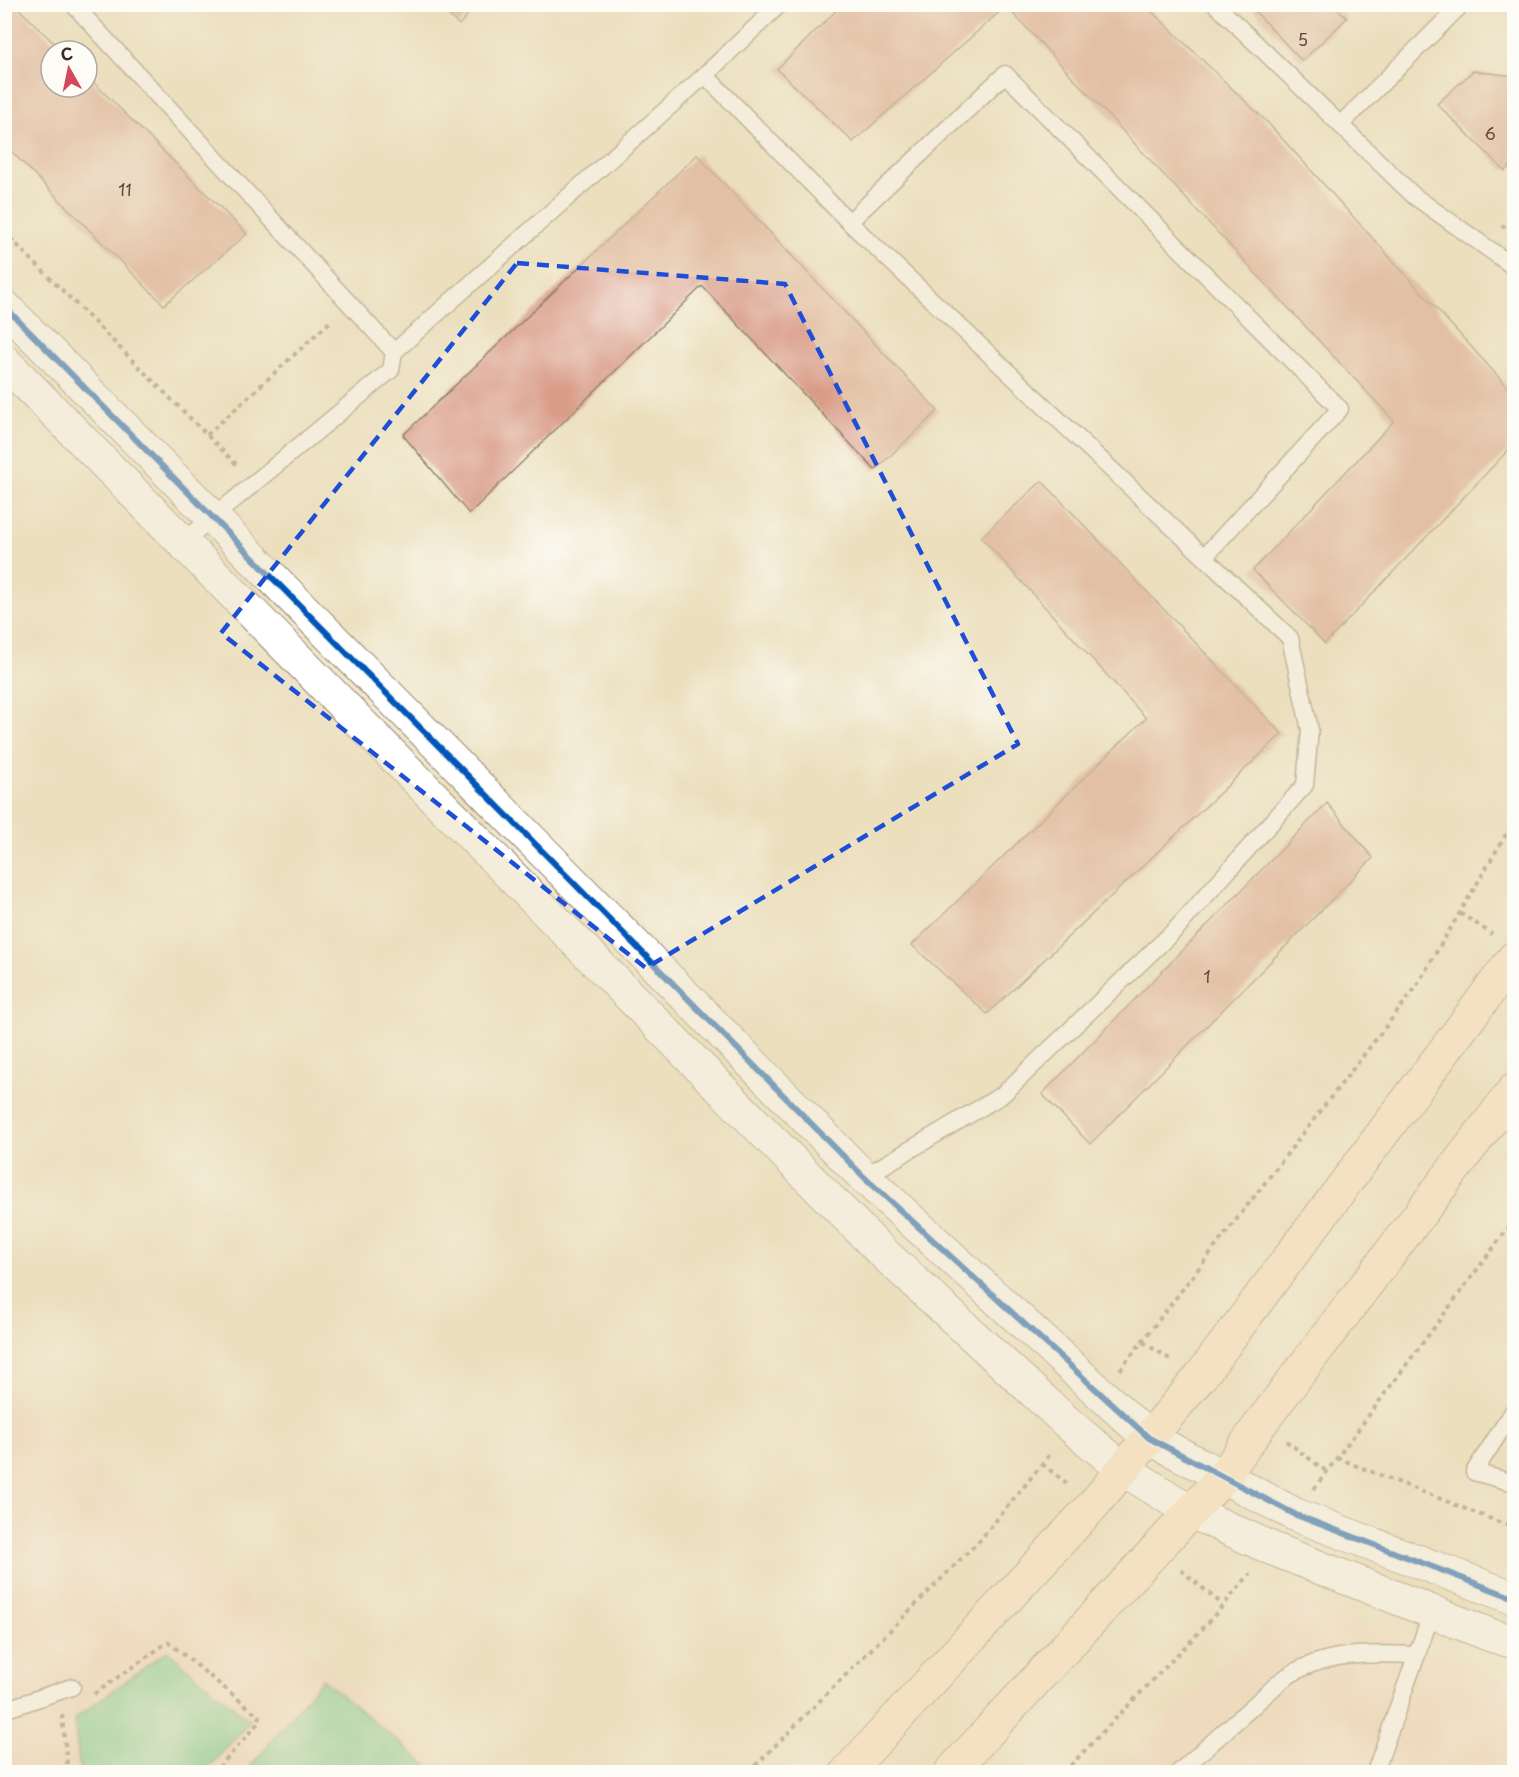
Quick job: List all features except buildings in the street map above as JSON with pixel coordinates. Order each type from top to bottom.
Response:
[{"type":"main road","points":[[847,1773],[1094,1504],[1200,1377],[1505,948]]},
{"type":"main road","points":[[951,1773],[1223,1477],[1515,1090]]},
{"type":"street","points":[[4,306],[864,1177],[1149,1438],[1296,1515],[1515,1598]]},
{"type":"street","points":[[4,361],[879,1249],[1071,1425],[1123,1469],[1191,1511],[1273,1549],[1515,1642]]},
{"type":"lane","points":[[73,4],[394,352]]},
{"type":"lane","points":[[183,542],[391,370],[394,352],[705,75],[780,4]]},
{"type":"lane","points":[[1215,4],[1414,196],[1515,267]]},
{"type":"lane","points":[[1341,124],[1462,4]]},
{"type":"lane","points":[[849,222],[1005,74],[1340,409],[1205,556]]},
{"type":"lane","points":[[705,75],[849,222],[1290,638],[1310,730],[1305,785],[1176,929],[1002,1095],[864,1177]]},
{"type":"lane","points":[[1515,1410],[1474,1472],[1515,1483]]},
{"type":"lane","points":[[1375,1773],[1432,1612]]},
{"type":"lane","points":[[1179,1773],[1297,1669],[1344,1656],[1377,1653],[1417,1655]]},
{"type":"lane","points":[[4,1710],[72,1687]]},
{"type":"path","points":[[4,232],[254,482]]},
{"type":"path","points":[[207,435],[350,304]]},
{"type":"path","points":[[1100,1393],[1143,1342],[1414,990],[1515,821]]},
{"type":"path","points":[[1460,913],[1505,948]]},
{"type":"path","points":[[748,1773],[981,1539],[1071,1425]]},
{"type":"path","points":[[1337,1458],[1515,1528]]},
{"type":"path","points":[[87,1700],[168,1642],[260,1717],[257,1724],[215,1773]]},
{"type":"path","points":[[68,1713],[62,1717],[68,1773]]},
{"type":"highlighted area","points":[[517,263],[785,284],[1018,744],[646,968],[221,633]]},
{"type":"shaded area","points":[[5,1390],[452,1772],[5,1772]]},
{"type":"shaded area","points":[[1291,1596],[1514,1685],[1514,1772],[1112,1772]]},
{"type":"green space","points":[[167,1651],[250,1721],[205,1772],[80,1772],[74,1719]]},
{"type":"green space","points":[[322,1679],[435,1772],[246,1772]]},
{"type":"cycle path","points":[[4,306],[864,1177],[1149,1438],[1296,1515],[1514,1598]]}]
